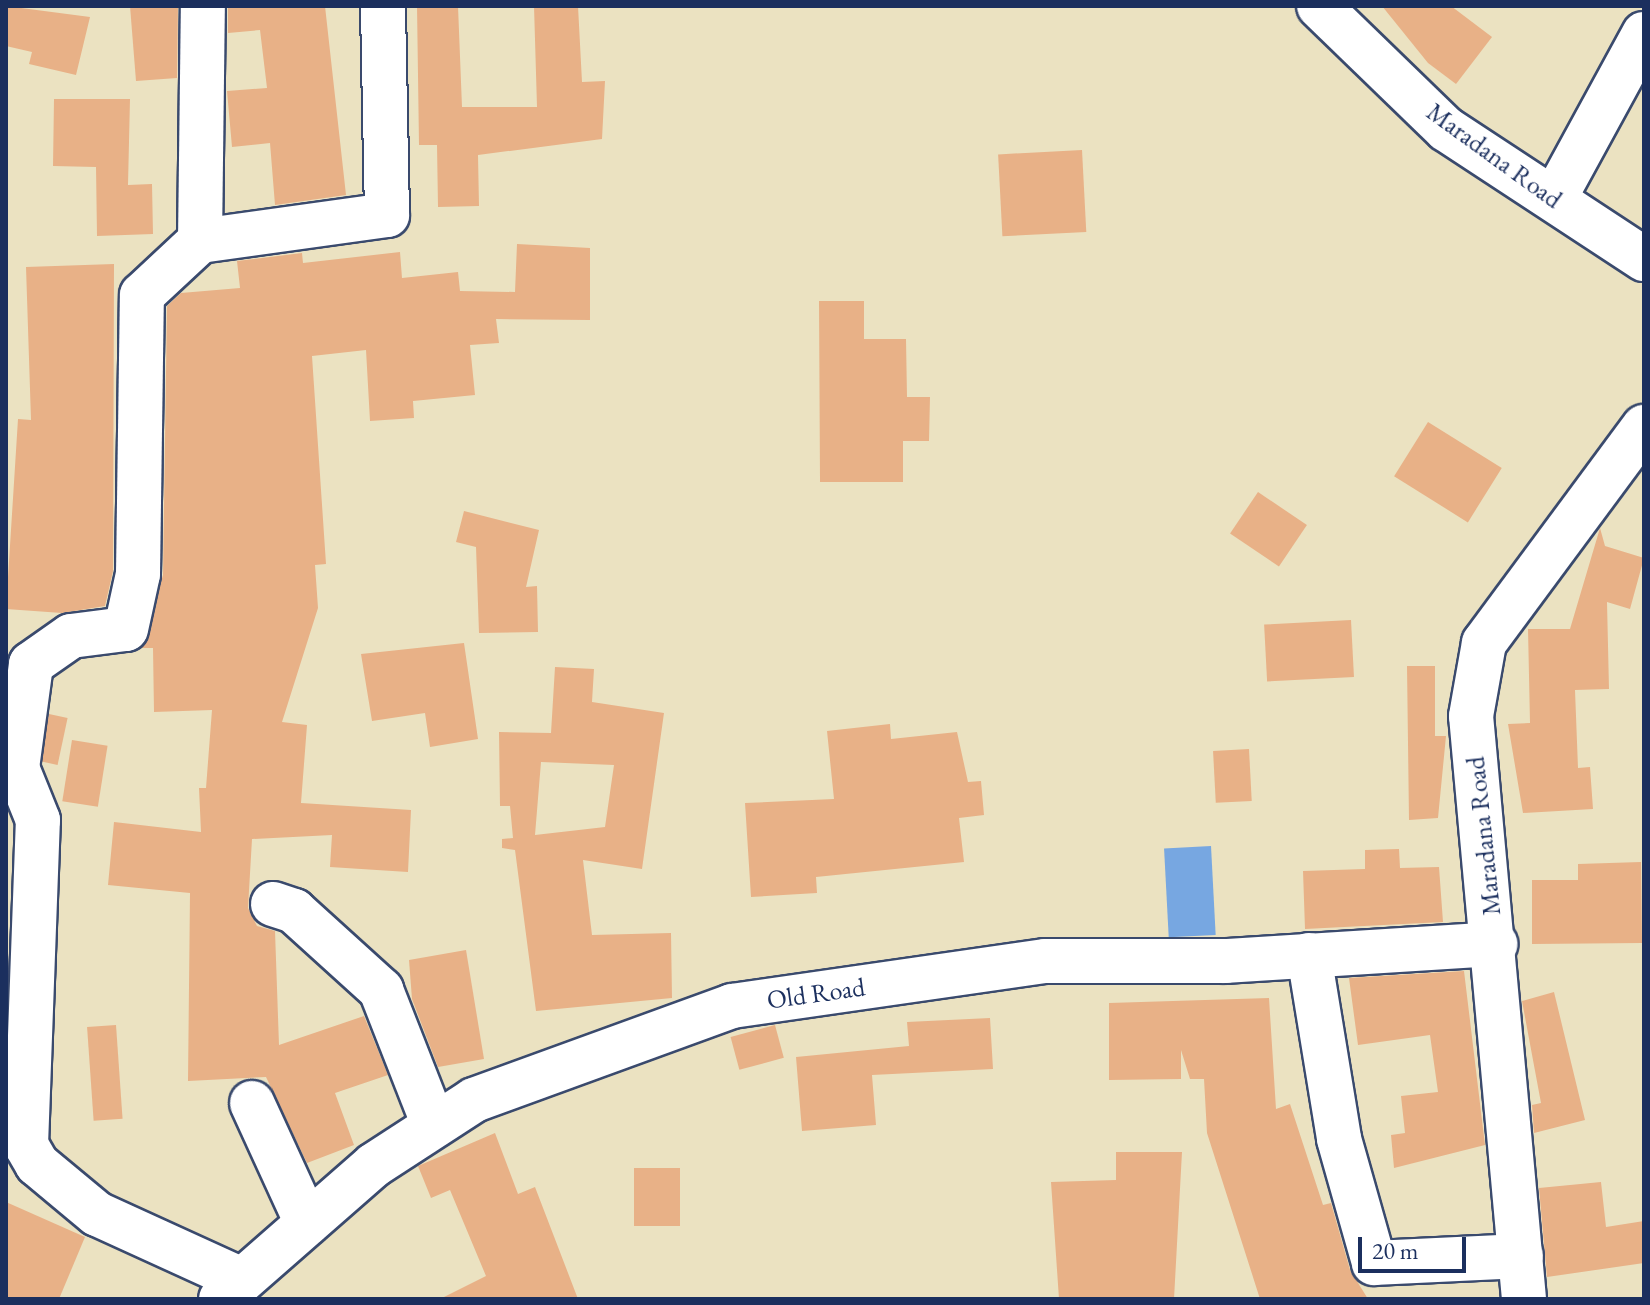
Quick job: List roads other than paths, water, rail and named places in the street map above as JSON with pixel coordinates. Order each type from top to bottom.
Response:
[{"type":"street","points":[[200,241],[203,6]]},
{"type":"street","points":[[231,1289],[97,1214],[37,1164],[26,1145],[38,820],[17,768],[31,664],[71,636],[126,629],[138,574],[142,295],[200,241],[387,215],[383,6]]},
{"type":"street","name":"Maradana Road","points":[[1319,6],[1446,129],[1644,259]]},
{"type":"street","points":[[1554,199],[1644,34]]},
{"type":"street","name":"Maradana Road","points":[[1524,1299],[1495,944],[1471,716],[1484,643],[1644,427]]},
{"type":"street","points":[[273,904],[294,911],[381,990],[434,1125]]},
{"type":"street","name":"Old Road","points":[[231,1289],[307,1223],[434,1125],[474,1100],[732,1006],[1045,961],[1309,955],[1495,944]]},
{"type":"street","points":[[1309,955],[1339,1139],[1374,1263],[1521,1256]]},
{"type":"street","points":[[252,1103],[307,1223]]},
{"type":"water","points":[[1211,846],[1216,935],[1169,937],[1164,848]]}]
